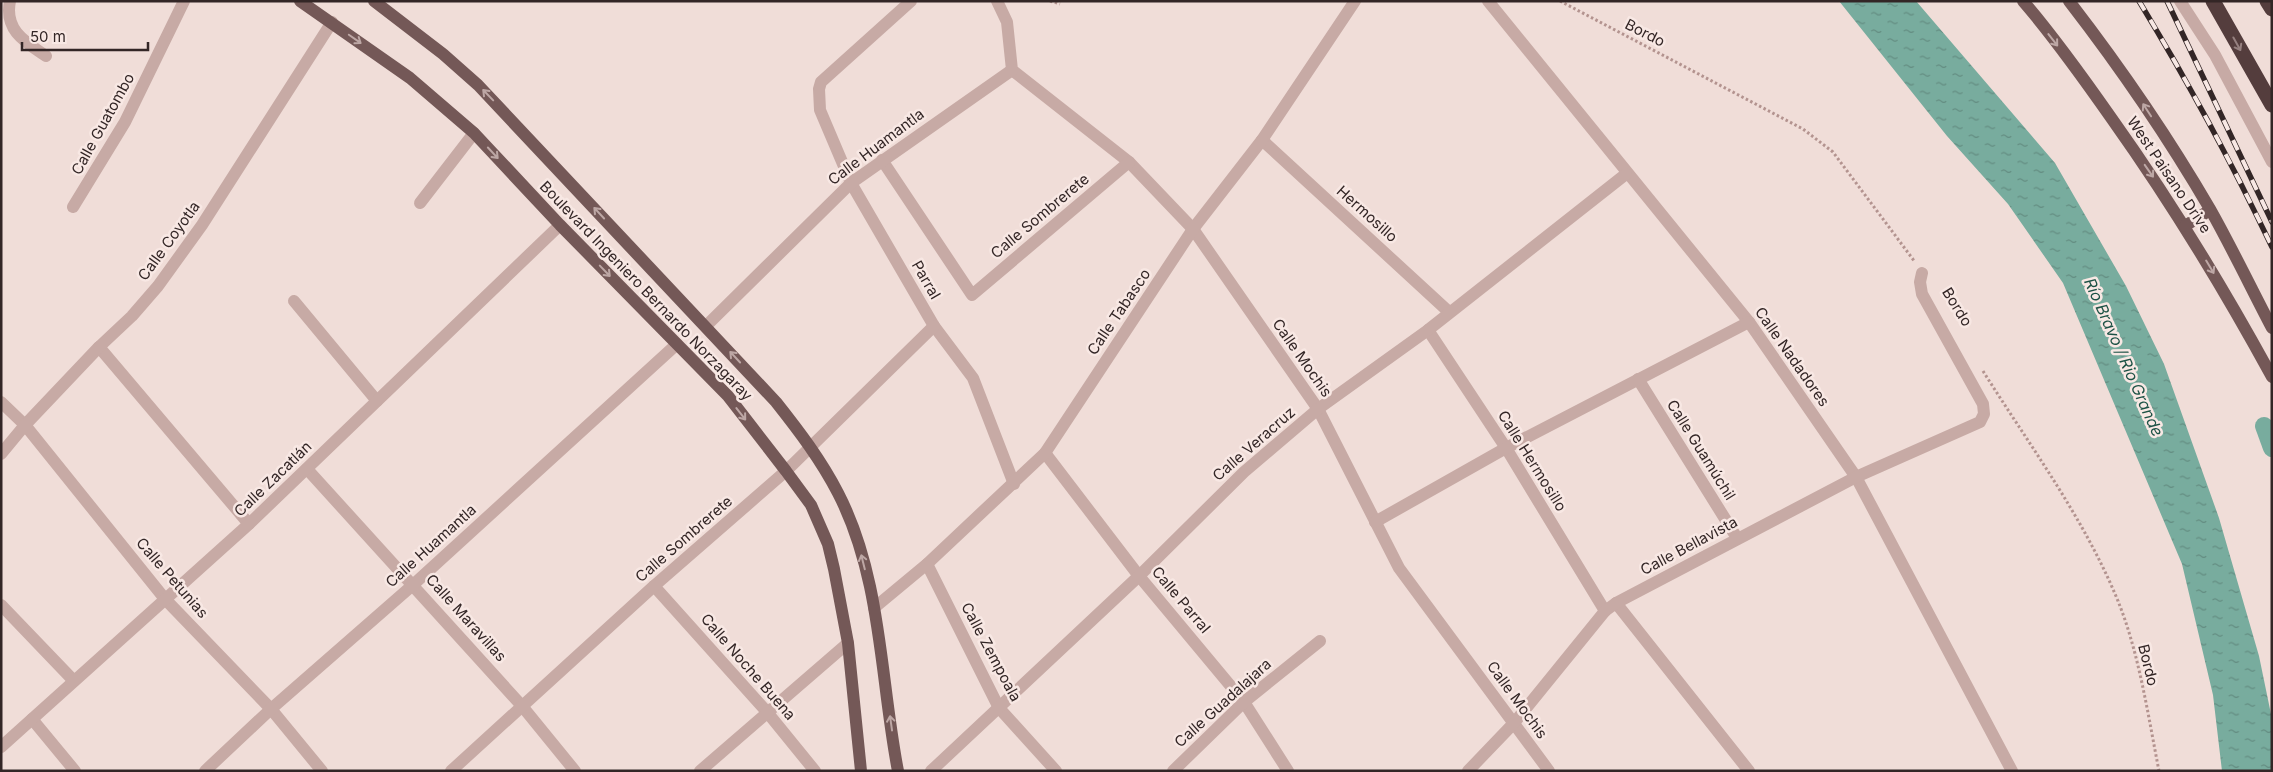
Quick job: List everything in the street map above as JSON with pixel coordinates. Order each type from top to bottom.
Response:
[{"type":"highway","points":[[2213,1],[2272,105]]},
{"type":"highway","points":[[2267,1],[2272,10]]},
{"type":"main road","name":"Boulevard Ingeniero Bernardo Norzagaray","points":[[300,1],[426,90],[474,133],[560,225],[728,396],[811,505],[828,544],[848,643],[861,771]]},
{"type":"main road","name":"Boulevard Ingeniero Bernardo Norzagaray","points":[[374,1],[443,54],[478,85],[776,402],[811,448],[838,494],[860,548],[874,608],[898,771]]},
{"type":"main road","name":"West Paisano Drive","points":[[2023,1],[2089,87],[2185,226],[2231,302],[2272,377]]},
{"type":"main road","name":"West Paisano Drive","points":[[2068,1],[2137,95],[2210,210],[2272,328]]},
{"type":"main road","points":[[2185,226],[2210,210]]},
{"type":"street","points":[[10,1],[10,18],[15,33],[46,56]]},
{"type":"street","name":"Calle Guatombo","points":[[73,207],[125,122],[184,1]]},
{"type":"street","name":"Parral","points":[[911,1],[827,74],[821,82],[819,89],[820,110],[850,183],[934,326],[972,378],[1014,484]]},
{"type":"street","points":[[997,1],[1007,22],[1012,70]]},
{"type":"street","name":"Calle Tabasco","points":[[874,608],[927,564],[1045,453],[1193,229],[1262,140],[1355,1]]},
{"type":"street","name":"Calle Nadadores","points":[[1488,1],[1626,174],[1749,322],[1856,477],[2012,771]]},
{"type":"street","points":[[2180,1],[2215,55],[2272,162]]},
{"type":"street","name":"Calle Coyotla","points":[[1,454],[25,425],[99,347],[132,316],[182,255],[332,22]]},
{"type":"street","name":"Calle Huamantla","points":[[706,326],[850,183],[1012,70]]},
{"type":"street","name":"Calle Mochis","points":[[1012,70],[1128,162],[1193,229],[1318,410],[1399,568],[1549,771]]},
{"type":"street","points":[[420,203],[474,133]]},
{"type":"street","name":"Hermosillo","points":[[1262,140],[1450,312]]},
{"type":"street","name":"Calle Sombrerete","points":[[882,160],[972,295],[1128,162]]},
{"type":"street","name":"Calle Veracruz","points":[[931,771],[1139,576],[1244,472],[1318,410],[1428,330],[1626,174]]},
{"type":"street","name":"Calle Zacatlán","points":[[1,747],[250,524],[560,225]]},
{"type":"street","name":"Calle Bellavista","points":[[1468,771],[1514,723],[1605,611],[1616,603],[1856,477],[1980,422],[1984,414],[1983,404],[1922,294],[1920,282],[1922,273]]},
{"type":"street","points":[[294,301],[378,401]]},
{"type":"street","points":[[1375,522],[1506,448],[1749,322]]},
{"type":"street","name":"Calle Sombrerete","points":[[451,771],[654,586],[811,448],[934,326]]},
{"type":"street","name":"Calle Hermosillo","points":[[1428,330],[1506,448],[1605,611]]},
{"type":"street","name":"Calle Huamantla","points":[[205,771],[271,709],[414,584],[677,344]]},
{"type":"street","points":[[99,347],[250,524]]},
{"type":"street","name":"Calle Guamúchil","points":[[1638,379],[1737,538]]},
{"type":"street","name":"Calle Petunias","points":[[1,402],[25,425],[165,599],[271,709],[322,771]]},
{"type":"street","name":"Calle Parral","points":[[1045,453],[1139,576],[1244,702],[1288,771]]},
{"type":"street","name":"Calle Maravillas","points":[[308,469],[414,584],[522,706],[575,771]]},
{"type":"street","name":"Calle Zempoala","points":[[927,564],[999,708],[1056,771]]},
{"type":"street","name":"Calle Noche Buena","points":[[654,586],[766,712],[815,771]]},
{"type":"street","points":[[1616,603],[1748,771]]},
{"type":"street","points":[[1,605],[74,681]]},
{"type":"street","name":"Calle Guadalajara","points":[[1173,771],[1244,702],[1320,641]]},
{"type":"street","points":[[700,771],[848,643]]},
{"type":"street","points":[[32,719],[75,771]]},
{"type":"path","points":[[1050,1],[1060,4]]},
{"type":"path","name":"Bordo","points":[[1560,1],[1803,129],[1833,152],[1906,247],[1922,273]]},
{"type":"path","name":"Bordo","points":[[1979,364],[2086,533],[2118,602],[2137,666],[2159,771]]},
{"type":"water","name":"Río Bravo / Rio Grande","points":[[1839,1],[1916,1],[2055,163],[2126,286],[2164,364],[2219,518],[2259,656],[2272,719],[2272,771],[2222,771],[2213,695],[2182,564],[2063,283],[2008,204],[1947,136]]},
{"type":"waterway","points":[[2264,426],[2272,448]]},
{"type":"railway","points":[[2139,1],[2208,122],[2272,247]]},
{"type":"railway","points":[[2167,1],[2272,222]]}]
